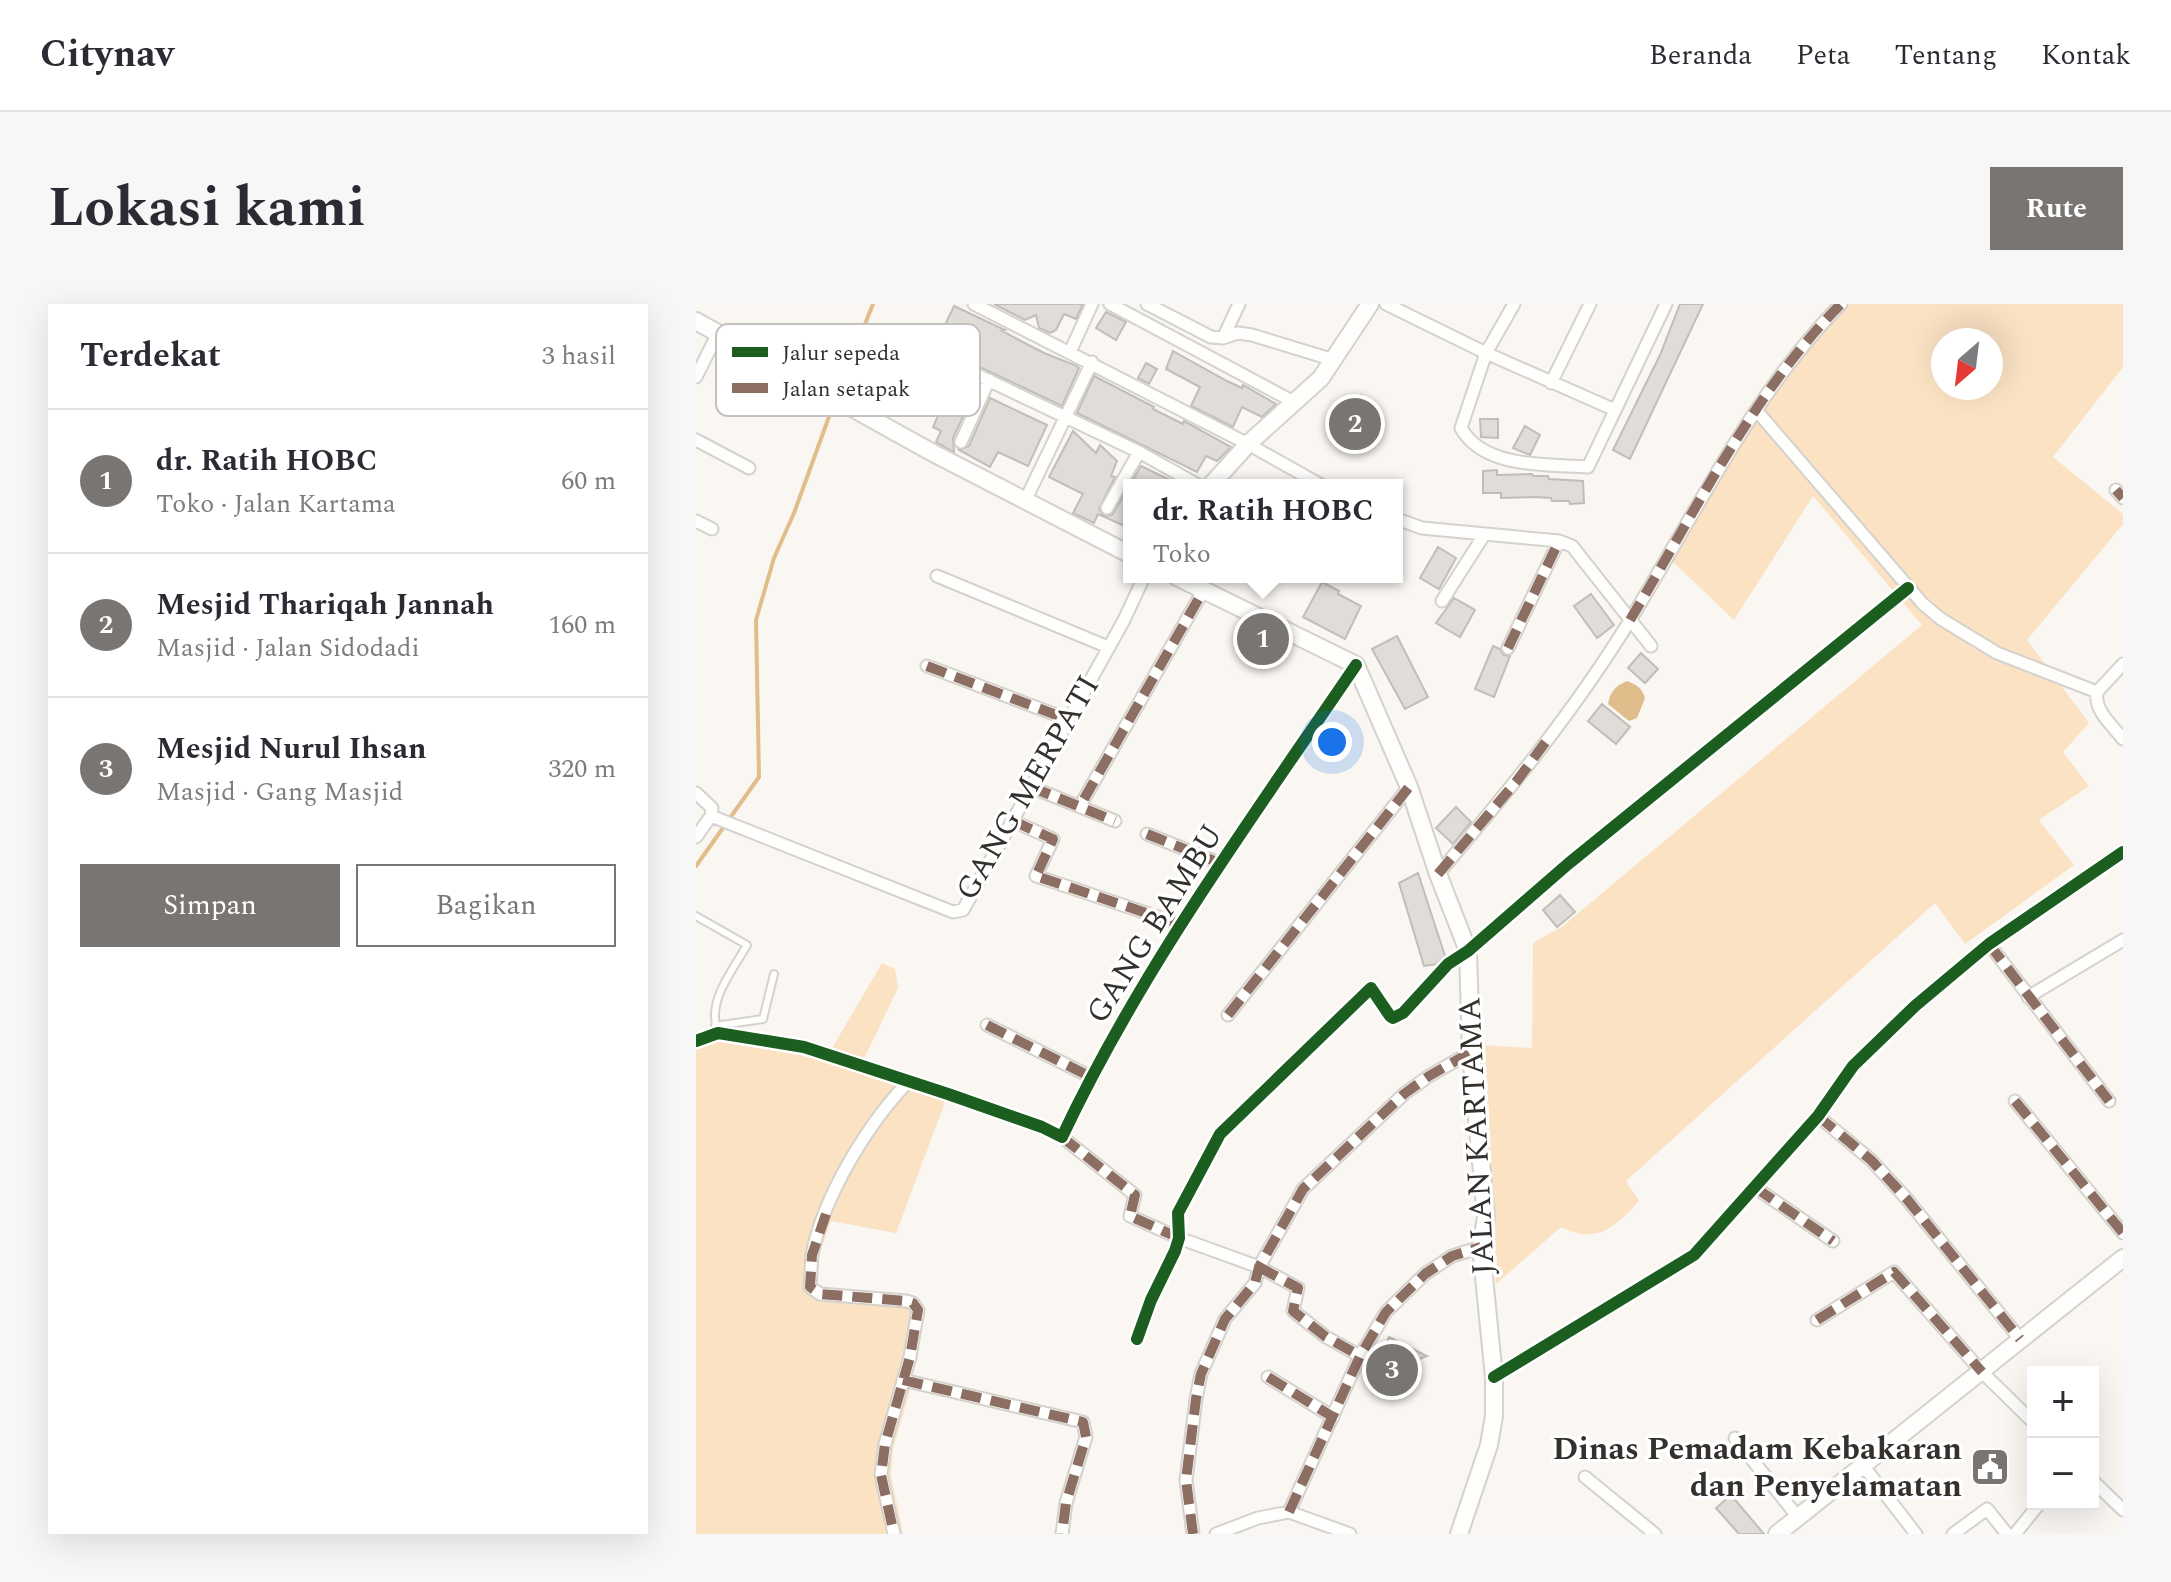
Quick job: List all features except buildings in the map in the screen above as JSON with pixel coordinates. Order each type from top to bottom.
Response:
[{"type":"main road","points":[[1216,479],[1292,401],[1321,378],[1370,304]]},
{"type":"main road","points":[[696,321],[716,332]]},
{"type":"main road","points":[[866,416],[1123,551]]},
{"type":"main road","points":[[1188,583],[1356,665]]},
{"type":"main road","name":"JALAN KARTAMA","points":[[1356,665],[1409,787],[1468,951],[1471,1052],[1486,1217],[1481,1247],[1494,1377],[1494,1416],[1489,1445],[1459,1534]]},
{"type":"main road","points":[[1777,1534],[2123,1258]]},
{"type":"street","points":[[974,304],[1092,362],[1310,479]]},
{"type":"street","points":[[1070,352],[1092,304]]},
{"type":"street","points":[[1110,304],[1292,401]]},
{"type":"street","points":[[1147,304],[1171,310],[1211,337],[1223,338],[1238,333],[1252,335],[1334,360]]},
{"type":"street","points":[[1223,338],[1239,304]]},
{"type":"street","points":[[1386,304],[1486,353],[1615,410]]},
{"type":"street","points":[[1514,304],[1486,353],[1461,428],[1468,441],[1498,457],[1534,464],[1588,467],[1666,304]]},
{"type":"street","points":[[1551,383],[1590,304]]},
{"type":"street","points":[[1438,874],[1516,782],[1630,620],[1756,410],[1789,365],[1841,304]]},
{"type":"street","points":[[696,377],[716,337]]},
{"type":"street","points":[[1025,501],[1092,362]]},
{"type":"street","points":[[980,376],[1139,452],[1187,479]]},
{"type":"street","points":[[980,400],[989,380]]},
{"type":"street","points":[[1756,410],[1908,588],[1941,619],[1997,653],[2097,692]]},
{"type":"street","points":[[961,442],[973,416]]},
{"type":"street","points":[[696,440],[749,468]]},
{"type":"street","points":[[1124,479],[1139,452]]},
{"type":"street","points":[[1107,508],[1123,480]]},
{"type":"street","points":[[696,521],[712,529]]},
{"type":"street","points":[[1403,521],[1422,528],[1559,541],[1576,549],[1651,646]]},
{"type":"street","points":[[1442,601],[1484,535]]},
{"type":"street","points":[[1508,648],[1559,541]]},
{"type":"street","points":[[937,576],[1108,647]]},
{"type":"street","name":"GANG MERPATI","points":[[715,818],[953,912],[963,910],[1141,583]]},
{"type":"street","points":[[1137,1339],[1179,1238],[1178,1213],[1220,1134],[1371,988],[1393,1018],[1403,1013],[1448,964],[1468,951],[1568,864],[1908,588]]},
{"type":"street","points":[[1084,799],[1203,591]]},
{"type":"street","points":[[2123,664],[2097,692],[2096,706],[2123,739]]},
{"type":"street","name":"GANG BAMBU","points":[[1062,1137],[1128,1011],[1356,665]]},
{"type":"street","points":[[927,666],[1067,719]]},
{"type":"street","points":[[1031,787],[1115,821]]},
{"type":"street","points":[[1228,1015],[1409,787]]},
{"type":"street","points":[[696,793],[712,808],[715,818],[696,837]]},
{"type":"street","points":[[1013,821],[1053,839],[1036,876],[1182,925]]},
{"type":"street","points":[[1147,834],[1222,864]]},
{"type":"street","points":[[1494,1377],[1694,1255],[1818,1116],[1853,1066],[1915,1006],[1989,944],[2123,852]]},
{"type":"street","points":[[2028,997],[2123,940]]},
{"type":"street","points":[[1989,944],[2109,1101]]},
{"type":"street","points":[[987,1025],[1093,1078]]},
{"type":"street","points":[[696,1041],[716,1030],[804,1047],[1042,1127],[1062,1137],[1135,1195],[1130,1216],[1179,1238],[1259,1267],[1298,1288],[1293,1311],[1326,1337],[1360,1356]]},
{"type":"street","points":[[1193,1534],[1186,1480],[1201,1374],[1225,1319],[1250,1289],[1303,1189],[1404,1094],[1471,1052]]},
{"type":"street","points":[[894,1534],[881,1475],[885,1444],[918,1310],[913,1303],[820,1294],[810,1287],[812,1255],[826,1214],[855,1151],[885,1105],[909,1081]]},
{"type":"street","points":[[2015,1101],[2123,1233]]},
{"type":"street","points":[[1818,1116],[1880,1169],[2020,1339]]},
{"type":"street","points":[[1756,1188],[1833,1241]]},
{"type":"street","points":[[1289,1512],[1360,1356],[1386,1312],[1425,1274],[1452,1256],[1481,1247]]},
{"type":"street","points":[[1817,1320],[1894,1272],[1982,1372],[2027,1416]]},
{"type":"street","points":[[1268,1377],[1333,1417]]},
{"type":"street","points":[[903,1380],[1083,1422],[1086,1437],[1066,1503],[1062,1534]]},
{"type":"street","points":[[1735,1438],[1797,1516]]},
{"type":"street","points":[[1862,1464],[1916,1534]]},
{"type":"street","points":[[1585,1477],[1655,1534]]},
{"type":"street","points":[[2099,1487],[2123,1510]]},
{"type":"street","points":[[1953,1534],[1987,1509],[2007,1534]]},
{"type":"street","points":[[2015,1534],[2034,1510]]},
{"type":"street","points":[[1216,1534],[1258,1518],[1289,1512],[1350,1534]]},
{"type":"lane","points":[[696,916],[747,945],[715,1003],[713,1019],[716,1030],[763,1019],[774,974]]},
{"type":"shaded area","points":[[1849,304],[2123,304],[2123,367],[2053,457],[2123,514],[2123,524],[2027,640],[2089,723],[2063,752],[2089,786],[2039,820],[2074,865],[1965,944],[1935,903],[1626,1181],[1639,1201],[1622,1219],[1595,1234],[1561,1227],[1496,1284],[1490,1141],[1481,1045],[1532,1048],[1533,943],[1563,926],[1922,625],[1813,496],[1734,620],[1670,559],[1753,427],[1798,364]]},
{"type":"shaded area","points":[[1627,681],[1639,687],[1645,698],[1637,718],[1629,721],[1608,704],[1614,690]]},
{"type":"shaded area","points":[[882,963],[895,969],[898,988],[861,1065],[948,1094],[896,1233],[831,1221],[818,1258],[815,1288],[907,1299],[920,1310],[912,1384],[893,1449],[891,1475],[903,1534],[696,1534],[696,1041],[718,1033],[828,1055]]},
{"type":"waterway","points":[[865,324],[873,304]]},
{"type":"waterway","points":[[696,866],[759,777],[756,620],[774,558],[829,416]]},
{"type":"marked path","points":[[1630,620],[1752,415],[1809,338],[1841,304]]},
{"type":"marked path","points":[[2116,490],[2123,498]]},
{"type":"marked path","points":[[1508,648],[1559,541]]},
{"type":"marked path","points":[[1084,799],[1203,591]]},
{"type":"marked path","points":[[927,666],[1067,719]]},
{"type":"marked path","points":[[1438,874],[1516,782],[1550,736]]},
{"type":"marked path","points":[[1031,787],[1115,821]]},
{"type":"marked path","points":[[1228,1015],[1409,787]]},
{"type":"marked path","points":[[1013,821],[1053,839],[1036,876],[1182,925]]},
{"type":"marked path","points":[[1147,834],[1222,864]]},
{"type":"marked path","points":[[1989,944],[2109,1101]]},
{"type":"marked path","points":[[987,1025],[1093,1078]]},
{"type":"marked path","points":[[1193,1534],[1186,1480],[1196,1399],[1201,1374],[1225,1319],[1255,1283],[1259,1267],[1303,1189],[1404,1094],[1471,1052]]},
{"type":"marked path","points":[[2015,1101],[2123,1233]]},
{"type":"marked path","points":[[1818,1116],[1871,1160],[1906,1198],[2020,1339]]},
{"type":"marked path","points":[[1062,1137],[1135,1195],[1130,1216],[1179,1238]]},
{"type":"marked path","points":[[1756,1188],[1833,1241]]},
{"type":"marked path","points":[[826,1214],[812,1255],[810,1287],[820,1294],[906,1301],[913,1303],[918,1310],[910,1357],[885,1444],[881,1475],[894,1534]]},
{"type":"marked path","points":[[1289,1512],[1360,1356],[1386,1312],[1425,1274],[1452,1256],[1481,1247]]},
{"type":"marked path","points":[[1259,1267],[1298,1288],[1293,1311],[1326,1337],[1360,1356]]},
{"type":"marked path","points":[[1817,1320],[1894,1272],[1982,1372]]},
{"type":"marked path","points":[[1268,1377],[1333,1417]]},
{"type":"marked path","points":[[903,1380],[1083,1422],[1086,1437],[1066,1503],[1062,1534]]},
{"type":"cycle path","points":[[1137,1339],[1151,1300],[1175,1251],[1179,1238],[1178,1213],[1220,1134],[1371,988],[1390,1016],[1393,1018],[1403,1013],[1448,964],[1468,951],[1568,864],[1908,588]]},
{"type":"cycle path","points":[[696,1041],[718,1033],[804,1047],[948,1094],[1062,1137],[1093,1075],[1162,954],[1356,665]]},
{"type":"cycle path","points":[[1494,1377],[1694,1255],[1818,1116],[1853,1066],[1915,1006],[1989,944],[2123,852]]},
{"type":"place","name":"Mesjid Thariqah Jannah","points":[[1355,424]]},
{"type":"place","name":"dr. Ratih HOBC","points":[[1263,639]]},
{"type":"place","name":"Mesjid Nurul Ihsan","points":[[1392,1370]]},
{"type":"place","name":"Dinas Pemadam Kebakaran dan Penyelamatan","points":[[1990,1467]]}]
